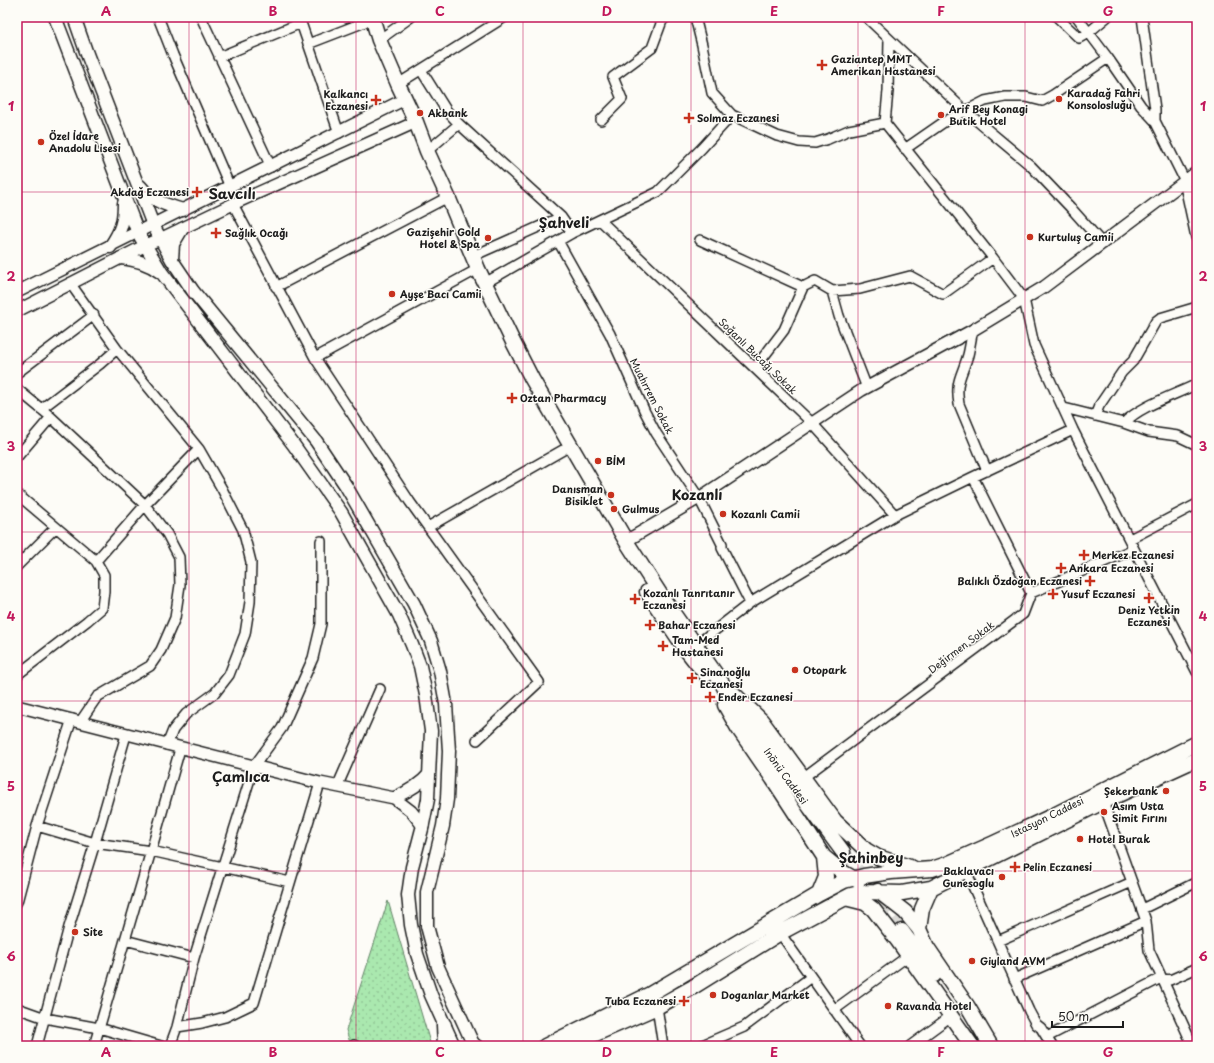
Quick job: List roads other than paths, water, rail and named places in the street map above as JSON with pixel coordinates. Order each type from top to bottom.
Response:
[{"type":"main road","points":[[55,17],[138,233],[162,274],[342,512],[399,615],[420,666],[431,731],[428,799],[423,826],[412,867],[408,895],[411,925],[417,954],[431,995],[454,1046]]},
{"type":"main road","points":[[74,17],[160,240],[193,291],[316,441],[342,480],[414,604],[431,641],[440,671],[446,704],[449,751],[447,799],[443,826],[428,892],[427,926],[438,967],[474,1046]]},
{"type":"main road","points":[[367,19],[379,40],[398,84],[401,101]]},
{"type":"main road","points":[[367,19],[401,101],[532,392],[614,540],[656,605],[687,651],[719,685],[761,720],[835,821],[866,850],[878,857],[918,870]]},
{"type":"main road","points":[[412,124],[427,151],[445,199]]},
{"type":"main road","points":[[136,181],[145,192],[160,203],[183,210]]},
{"type":"main road","points":[[110,247],[119,234],[124,215],[124,196]]},
{"type":"main road","points":[[172,260],[173,244],[182,229]]},
{"type":"main road","points":[[121,258],[140,260],[154,267],[162,274]]},
{"type":"main road","points":[[474,266],[485,283],[532,379],[626,541],[664,600],[696,645],[719,685],[738,728],[773,778],[824,857],[853,879],[882,893],[905,912],[919,929],[930,953],[968,1007],[991,1046]]},
{"type":"main road","name":"Inönü Caddesi","points":[[719,685],[843,852]]},
{"type":"main road","name":"Istasyon Caddesi","points":[[545,1046],[650,994],[819,894],[844,882],[891,872],[932,869],[992,844],[1197,743]]},
{"type":"main road","points":[[568,1046],[657,1007],[693,987],[780,933],[844,898],[863,892],[902,893],[931,888],[1103,802],[1197,759]]},
{"type":"main road","points":[[819,894],[826,877],[824,857]]},
{"type":"main road","points":[[919,929],[922,909],[931,888]]},
{"type":"main road","points":[[844,898],[865,903],[873,909],[898,940],[972,1046]]},
{"type":"main road","points":[[901,929],[984,1046]]},
{"type":"main road","points":[[444,1025],[445,1046]]},
{"type":"street","points":[[158,17],[230,188]]},
{"type":"street","points":[[201,17],[270,167]]},
{"type":"street","points":[[379,40],[411,17]]},
{"type":"street","points":[[398,84],[505,17]]},
{"type":"street","points":[[601,120],[622,100],[613,77],[652,48],[662,21],[666,17]]},
{"type":"street","points":[[695,17],[712,93],[732,115],[777,136],[799,142],[815,142],[828,139],[849,130],[885,123]]},
{"type":"street","points":[[866,17],[964,110],[1031,166],[1102,243]]},
{"type":"street","points":[[1057,17],[1079,38],[1088,33],[1107,17]]},
{"type":"street","points":[[1077,17],[1108,58],[1141,106],[1155,121],[1185,181],[1197,233]]},
{"type":"street","points":[[1142,17],[1155,110],[1155,121]]},
{"type":"street","points":[[308,44],[367,19]]},
{"type":"street","points":[[219,57],[300,20],[339,133]]},
{"type":"street","points":[[889,39],[888,91],[885,123],[1024,299],[1034,345],[1073,430],[1197,672]]},
{"type":"street","points":[[905,149],[964,110],[995,98],[1026,97],[1042,100],[1053,95],[1108,58]]},
{"type":"street","points":[[421,70],[446,110],[459,124],[561,217],[572,233]]},
{"type":"street","points":[[17,292],[230,188],[401,101]]},
{"type":"street","points":[[485,283],[572,233],[658,192],[702,148],[732,115]]},
{"type":"street","points":[[17,310],[146,245],[160,240],[232,204],[412,124]]},
{"type":"street","points":[[427,151],[459,124]]},
{"type":"street","points":[[626,541],[699,498],[867,388],[973,330],[1044,287],[1197,172]]},
{"type":"street","points":[[276,287],[445,199]]},
{"type":"street","points":[[232,204],[315,358],[387,469],[539,682],[478,740]]},
{"type":"street","points":[[315,358],[561,217]]},
{"type":"street","name":"Soğanlı Bucağı Sokak","points":[[600,220],[812,423],[895,515]]},
{"type":"street","points":[[700,240],[803,287]]},
{"type":"street","name":"Muahrrem Sokak","points":[[558,241],[610,334],[656,433],[699,498],[750,603]]},
{"type":"street","points":[[755,368],[784,330],[803,287],[815,282],[832,291],[860,289],[910,276],[943,294],[993,258]]},
{"type":"street","points":[[70,283],[118,348],[199,449],[243,530],[251,562],[250,602],[245,634],[229,675],[215,693],[186,714],[173,730],[167,745]]},
{"type":"street","points":[[832,291],[867,388]]},
{"type":"street","points":[[1095,416],[1099,406],[1117,380],[1133,361],[1156,321],[1197,307]]},
{"type":"street","points":[[17,373],[94,315]]},
{"type":"street","points":[[973,330],[968,354],[957,383],[957,393],[959,404],[987,471]]},
{"type":"street","points":[[41,409],[100,364],[118,348]]},
{"type":"street","points":[[1124,422],[1145,408],[1197,384]]},
{"type":"street","points":[[17,389],[51,418],[145,505],[167,534],[179,557],[180,585],[175,618],[161,650],[150,666],[97,697],[76,721],[37,826],[17,902]]},
{"type":"street","points":[[1064,408],[1124,422],[1149,432],[1178,436],[1197,445]]},
{"type":"street","points":[[17,457],[51,418]]},
{"type":"street","points":[[696,645],[750,603],[895,515],[1073,430]]},
{"type":"street","points":[[96,561],[145,505],[199,449]]},
{"type":"street","points":[[428,527],[563,450]]},
{"type":"street","points":[[973,477],[1031,593],[1134,549]]},
{"type":"street","points":[[17,494],[96,561],[104,575],[102,608],[17,675]]},
{"type":"street","points":[[1130,540],[1197,504]]},
{"type":"street","points":[[17,566],[56,527]]},
{"type":"street","points":[[170,1046],[177,1027],[194,958],[254,766],[282,728],[313,658],[321,624],[321,541]]},
{"type":"street","name":"Değirmen Sokak","points":[[804,777],[1023,614],[1031,593]]},
{"type":"street","points":[[337,787],[380,689]]},
{"type":"street","points":[[17,706],[180,749],[337,787],[394,798],[411,811],[423,826]]},
{"type":"street","points":[[37,1046],[69,927],[126,735]]},
{"type":"street","points":[[94,1046],[180,749]]},
{"type":"street","points":[[394,798],[415,787],[429,774]]},
{"type":"street","points":[[177,1027],[225,1017],[254,1003],[320,783]]},
{"type":"street","points":[[1103,802],[1146,921],[1149,950],[1193,1046]]},
{"type":"street","points":[[37,826],[95,843],[151,851],[290,882]]},
{"type":"street","points":[[966,871],[1014,979],[1036,1024],[1041,1028],[1052,1046]]},
{"type":"street","points":[[998,941],[1132,882]]},
{"type":"street","points":[[1142,909],[1197,882]]},
{"type":"street","points":[[1014,979],[1146,921]]},
{"type":"street","points":[[780,933],[860,1046]]},
{"type":"street","points":[[124,940],[194,958]]},
{"type":"street","points":[[834,1010],[908,956]]},
{"type":"street","points":[[1047,1037],[1161,978],[1170,980],[1197,968]]},
{"type":"street","points":[[700,1046],[744,1027],[811,977]]},
{"type":"street","points":[[650,994],[657,1007],[663,1046]]},
{"type":"street","points":[[17,1008],[45,1018],[99,1028],[161,1046]]},
{"type":"street","points":[[910,1046],[951,1016]]},
{"type":"tunnel","points":[[843,852],[901,929]]},
{"type":"place","name":"Gaziantep MMT Amerikan Hastanesi","points":[[822,65]]},
{"type":"place","name":"Karadağ Fahri Konsolosluğu","points":[[1059,99]]},
{"type":"place","name":"Kalkancı Eczanesi","points":[[376,100]]},
{"type":"place","name":"Akbank","points":[[420,113]]},
{"type":"place","name":"Arif Bey Konagi Butik Hotel","points":[[941,115]]},
{"type":"place","name":"Solmaz Eczanesi","points":[[689,118]]},
{"type":"place","name":"Özel İdare Anadolu Lisesi","points":[[41,142]]},
{"type":"place","name":"Akdağ Eczanesi","points":[[197,192]]},
{"type":"place","name":"Sağlık Ocağı","points":[[216,233]]},
{"type":"place","name":"Kurtuluş Camii","points":[[1030,237]]},
{"type":"place","name":"Gazişehir Gold Hotel & Spa","points":[[488,238]]},
{"type":"place","name":"Ayşe Bacı Camii","points":[[392,294]]},
{"type":"place","name":"Oztan Pharmacy","points":[[512,398]]},
{"type":"place","name":"BİM","points":[[598,461]]},
{"type":"place","name":"Danısman Bisiklet","points":[[611,495]]},
{"type":"place","name":"Gulmus","points":[[614,509]]},
{"type":"place","name":"Kozanlı Camii","points":[[723,514]]},
{"type":"place","name":"Merkez Eczanesi","points":[[1084,555]]},
{"type":"place","name":"Ankara Eczanesi","points":[[1061,568]]},
{"type":"place","name":"Balıklı Özdoğan Eczanesi","points":[[1090,581]]},
{"type":"place","name":"Yusuf Eczanesi","points":[[1053,594]]},
{"type":"place","name":"Deniz Yetkin Eczanesi","points":[[1149,598]]},
{"type":"place","name":"Kozanlı Tanrıtanır Eczanesi","points":[[635,599]]},
{"type":"place","name":"Bahar Eczanesi","points":[[650,625]]},
{"type":"place","name":"Tam-Med Hastanesi","points":[[663,646]]},
{"type":"place","name":"Otopark","points":[[795,670]]},
{"type":"place","name":"Sinanoğlu Eczanesi","points":[[692,678]]},
{"type":"place","name":"Ender Eczanesi","points":[[710,697]]},
{"type":"place","name":"Şekerbank","points":[[1166,791]]},
{"type":"place","name":"Asım Usta Simit Fırını","points":[[1104,812]]},
{"type":"place","name":"Hotel Burak","points":[[1080,839]]},
{"type":"place","name":"Pelin Eczanesi","points":[[1015,867]]},
{"type":"place","name":"Baklavacı Gunesoglu","points":[[1002,877]]},
{"type":"place","name":"Site","points":[[75,932]]},
{"type":"place","name":"Giyland AVM","points":[[972,961]]},
{"type":"place","name":"Doganlar Market","points":[[713,995]]},
{"type":"place","name":"Tuba Eczanesi","points":[[684,1001]]},
{"type":"place","name":"Ravanda Hotel","points":[[888,1006]]},
{"type":"district","name":"Savcılı","points":[[232,194]]},
{"type":"district","name":"Şahveli","points":[[564,223]]},
{"type":"district","name":"Kozanlı","points":[[697,495]]},
{"type":"district","name":"Çamlıca","points":[[241,777]]},
{"type":"district","name":"Şahinbey","points":[[871,858]]}]
